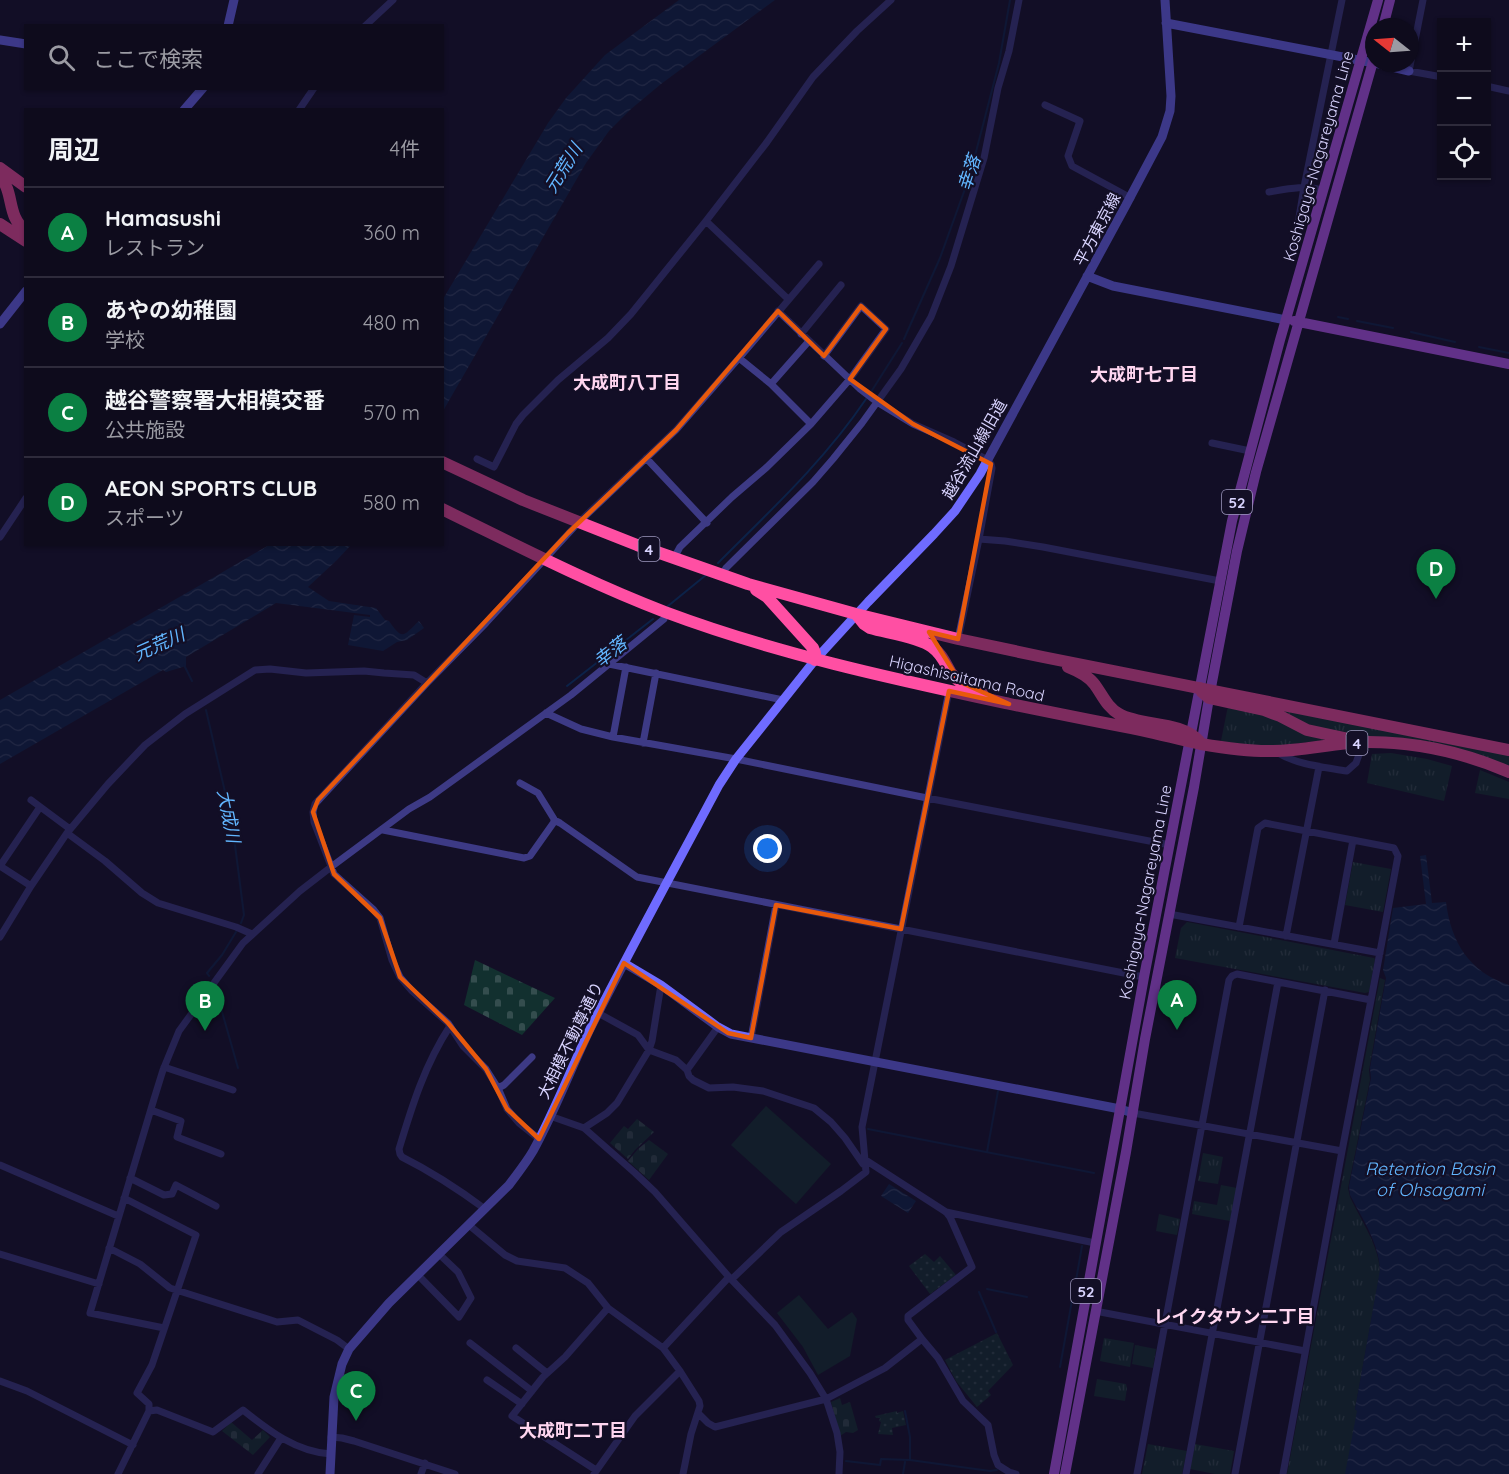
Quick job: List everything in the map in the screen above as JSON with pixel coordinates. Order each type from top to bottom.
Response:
[{"type":"highway","points":[[0,168],[24,186]]},
{"type":"highway","points":[[0,176],[9,190],[13,216],[24,230]]},
{"type":"highway","points":[[0,224],[24,240]]},
{"type":"highway","name":"4","points":[[446,463],[523,500],[578,523],[748,584],[856,614],[958,639],[1206,692],[1509,750]]},
{"type":"highway","name":"Higashisaitama Road","points":[[444,510],[622,595],[720,631],[815,660],[1009,704],[1248,750],[1274,751],[1368,742],[1398,744],[1432,749],[1476,760],[1509,772]]},
{"type":"highway","points":[[748,584],[767,597],[813,648],[815,660]]},
{"type":"highway","name":"4","points":[[856,614],[870,628],[916,640],[932,647],[943,657],[951,672],[960,682],[971,689],[1009,704]]},
{"type":"highway","name":"4","points":[[1043,657],[1087,677],[1095,685],[1102,698],[1119,714],[1160,724],[1194,740]]},
{"type":"highway","name":"4","points":[[1206,692],[1264,710],[1316,733],[1368,742]]},
{"type":"main road","name":"Koshigaya-Nagareyama Line","points":[[1206,692],[1220,581],[1232,521],[1286,320],[1378,0]]},
{"type":"main road","points":[[1385,18],[1390,0]]},
{"type":"main road","name":"Koshigaya-Nagareyama Line","points":[[1053,1474],[1170,845],[1256,472],[1371,72]]},
{"type":"main road","points":[[1286,320],[1509,364]]},
{"type":"main road","name":"Koshigaya-Nagareyama Line","points":[[1065,1474],[1169,914],[1194,740]]},
{"type":"street","points":[[228,24],[234,0]]},
{"type":"street","points":[[367,24],[393,0]]},
{"type":"street","points":[[477,459],[494,467],[523,415],[558,380],[608,338],[631,314],[706,221],[813,77],[856,31],[891,0]]},
{"type":"street","points":[[722,575],[726,568],[813,482],[833,459],[901,369],[931,317],[951,266],[984,158],[1019,0]]},
{"type":"street","name":"平方東京線","points":[[1165,0],[1170,111],[1162,137],[1088,276],[1113,286],[1286,320]]},
{"type":"street","points":[[1293,254],[1304,187],[1342,0]]},
{"type":"street","points":[[1419,24],[1424,0]]},
{"type":"street","points":[[1166,23],[1365,61]]},
{"type":"street","points":[[0,40],[24,44]]},
{"type":"street","points":[[1414,72],[1437,76]]},
{"type":"street","points":[[1491,87],[1509,90]]},
{"type":"street","points":[[186,108],[201,90]]},
{"type":"street","points":[[300,108],[313,90]]},
{"type":"street","points":[[1044,105],[1080,122],[1068,156],[1072,166],[1131,198]]},
{"type":"street","points":[[1269,192],[1304,187],[1323,190]]},
{"type":"street","points":[[706,221],[788,299]]},
{"type":"street","points":[[539,1139],[519,1123],[507,1109],[486,1069],[464,1046],[450,1026],[403,981],[393,960],[380,918],[334,874],[314,822],[315,804],[578,523],[676,430],[819,264]]},
{"type":"street","name":"越谷流山線旧道","points":[[856,614],[955,511],[988,460],[1088,276]]},
{"type":"street","points":[[801,334],[842,285]]},
{"type":"street","points":[[0,324],[24,294]]},
{"type":"street","points":[[674,558],[680,547],[811,424],[850,380],[886,329],[861,306],[824,356]]},
{"type":"street","points":[[778,311],[850,380],[877,402],[913,424],[954,442],[988,460],[991,464],[979,539],[958,639]]},
{"type":"street","points":[[771,384],[809,341]]},
{"type":"street","points":[[739,358],[771,384],[811,424]]},
{"type":"street","points":[[1212,443],[1250,450]]},
{"type":"street","points":[[646,458],[707,523]]},
{"type":"street","points":[[0,537],[24,501]]},
{"type":"street","points":[[979,539],[1043,547],[1220,581]]},
{"type":"street","points":[[164,1328],[90,1313],[164,1067],[179,1031],[237,951],[252,934],[300,891],[409,809],[430,797],[571,694],[664,619],[666,612]]},
{"type":"street","name":"大相模不動尊通り","points":[[330,1474],[333,1397],[342,1364],[349,1349],[373,1320],[509,1185],[522,1167],[539,1139],[598,1013],[719,785],[736,759],[815,660],[856,614]]},
{"type":"street","points":[[609,664],[783,700]]},
{"type":"street","points":[[613,737],[626,667]]},
{"type":"street","points":[[0,937],[31,886],[69,831],[108,784],[145,745],[185,714],[255,670],[270,669],[306,673],[384,672],[414,675],[427,683]]},
{"type":"street","points":[[643,742],[656,673]]},
{"type":"street","points":[[663,1348],[730,1278],[781,1232],[866,1172],[862,1127],[950,691]]},
{"type":"street","points":[[546,712],[581,729],[613,737],[736,759],[1170,845]]},
{"type":"street","points":[[1274,751],[1286,758],[1319,767],[1347,771],[1356,763],[1361,749],[1368,742]]},
{"type":"street","points":[[1286,936],[1319,767]]},
{"type":"street","points":[[520,783],[538,793],[554,820],[637,877],[1144,977]]},
{"type":"street","points":[[31,800],[142,893],[158,903],[252,934]]},
{"type":"street","points":[[31,886],[0,866],[40,807]]},
{"type":"street","points":[[382,830],[524,858],[530,856],[554,820]]},
{"type":"street","points":[[1239,927],[1258,828],[1265,823],[1394,848],[1398,856],[1283,1474]]},
{"type":"street","points":[[1334,944],[1353,840]]},
{"type":"street","points":[[751,1038],[776,905]]},
{"type":"street","points":[[1169,914],[1380,953]]},
{"type":"street","points":[[624,963],[661,985],[731,1034],[1133,1113],[1342,1151]]},
{"type":"street","points":[[1137,1474],[1229,980],[1237,974],[1371,1000]]},
{"type":"street","points":[[1186,1474],[1278,982]]},
{"type":"street","points":[[585,1128],[617,1103],[649,1050],[661,985]]},
{"type":"street","points":[[1234,1474],[1325,990]]},
{"type":"street","points":[[598,1013],[638,1035],[649,1050],[676,1060],[687,1070],[693,1080],[709,1088],[733,1087],[763,1091],[814,1108],[845,1138],[866,1168]]},
{"type":"street","points":[[450,1026],[436,1046],[411,1108],[399,1149],[402,1157],[453,1185],[485,1209]]},
{"type":"street","points":[[687,1070],[718,1027]]},
{"type":"street","points":[[498,1088],[504,1085],[532,1057]]},
{"type":"street","points":[[164,1067],[233,1090]]},
{"type":"street","points":[[151,1110],[181,1121],[177,1137],[221,1154]]},
{"type":"street","points":[[550,1116],[585,1128],[655,1192],[730,1278],[775,1325],[826,1399],[837,1434],[840,1452],[839,1474]]},
{"type":"street","points":[[864,1159],[946,1212],[950,1217],[972,1268],[908,1316],[908,1320],[938,1358],[963,1401],[988,1425],[998,1465],[1011,1473]]},
{"type":"street","points":[[0,1165],[118,1216]]},
{"type":"street","points":[[130,1178],[164,1195],[172,1194],[176,1185],[216,1206]]},
{"type":"street","points":[[118,1474],[149,1411],[149,1404],[137,1393],[152,1365],[196,1235],[124,1198]]},
{"type":"street","points":[[946,1212],[1095,1243]]},
{"type":"street","points":[[469,1225],[505,1256],[517,1261],[565,1268],[588,1282],[608,1308],[663,1348],[680,1371],[700,1406],[691,1434],[683,1474]]},
{"type":"street","points":[[109,1248],[140,1264],[177,1291],[277,1322],[298,1320],[337,1340],[349,1349]]},
{"type":"street","points":[[0,1254],[99,1284]]},
{"type":"street","points":[[418,1275],[459,1317],[471,1298],[458,1272],[440,1254]]},
{"type":"street","points":[[608,1308],[565,1357],[547,1373],[512,1416],[595,1472],[635,1416],[680,1371]]},
{"type":"street","points":[[1095,1311],[1305,1351]]},
{"type":"street","points":[[698,1413],[715,1427],[826,1399],[885,1368],[922,1339]]},
{"type":"street","points":[[470,1343],[532,1391]]},
{"type":"street","points":[[516,1348],[547,1373]]},
{"type":"street","points":[[487,1380],[522,1404]]},
{"type":"street","points":[[0,1381],[27,1391],[133,1444]]},
{"type":"street","points":[[149,1411],[157,1410],[213,1432],[243,1410],[281,1438],[298,1446],[323,1454],[331,1454]]},
{"type":"street","points":[[331,1437],[342,1437],[455,1474]]},
{"type":"street","points":[[258,1474],[281,1438]]},
{"type":"street","points":[[421,1474],[425,1463]]},
{"type":"highlighted area","points":[[861,306],[886,329],[850,379],[913,424],[991,464],[958,639],[929,632],[960,682],[1009,704],[949,691],[901,929],[776,905],[751,1038],[728,1033],[624,963],[539,1139],[507,1109],[486,1069],[448,1023],[400,977],[380,918],[334,874],[313,812],[318,800],[568,533],[676,430],[778,311],[824,356]]},
{"type":"green space","points":[[1241,699],[1509,753],[1509,767],[1381,739],[1317,729]]},
{"type":"green space","points":[[1228,706],[1260,713],[1333,739],[1276,746],[1253,746],[1221,741]]},
{"type":"green space","points":[[1391,753],[1452,766],[1444,801],[1367,783],[1372,754]]},
{"type":"green space","points":[[1480,770],[1509,782],[1509,799],[1475,793]]},
{"type":"green space","points":[[1353,862],[1391,869],[1383,912],[1345,905]]},
{"type":"green space","points":[[1187,922],[1374,958],[1369,992],[1175,958],[1181,928]]},
{"type":"green space","points":[[475,960],[555,998],[522,1035],[464,1005]]},
{"type":"green space","points":[[1380,978],[1385,980],[1369,1070],[1370,1080],[1348,1188],[1350,1197],[1373,1243],[1380,1272],[1355,1409],[1358,1411],[1346,1474],[1287,1474]]},
{"type":"green space","points":[[766,1106],[831,1164],[796,1204],[731,1145]]},
{"type":"green space","points":[[637,1119],[654,1132],[628,1159],[610,1143],[624,1126],[628,1129]]},
{"type":"green space","points":[[649,1140],[668,1154],[649,1180],[628,1161]]},
{"type":"green space","points":[[1203,1153],[1223,1157],[1218,1184],[1198,1181]]},
{"type":"green space","points":[[1221,1185],[1237,1188],[1230,1221],[1192,1214],[1194,1201],[1217,1205]]},
{"type":"green space","points":[[1159,1214],[1180,1219],[1177,1235],[1156,1231]]},
{"type":"green space","points":[[925,1254],[934,1262],[940,1256],[956,1275],[930,1294],[909,1266]]},
{"type":"green space","points":[[799,1295],[828,1329],[852,1312],[857,1319],[850,1356],[818,1375],[803,1347],[777,1313]]},
{"type":"green space","points":[[997,1333],[1013,1365],[988,1391],[991,1395],[977,1407],[956,1381],[945,1360]]},
{"type":"green space","points":[[1104,1338],[1134,1343],[1130,1367],[1100,1361]]},
{"type":"green space","points":[[1135,1345],[1156,1349],[1153,1368],[1132,1364]]},
{"type":"green space","points":[[1097,1379],[1126,1384],[1125,1401],[1094,1396]]},
{"type":"green space","points":[[840,1398],[842,1405],[850,1402],[858,1430],[853,1433],[846,1432],[840,1436],[831,1402]]},
{"type":"green space","points":[[897,1411],[897,1413],[903,1411],[906,1425],[892,1428],[893,1435],[878,1434],[881,1422],[880,1418],[875,1416]]},
{"type":"green space","points":[[231,1422],[252,1440],[263,1430],[270,1437],[253,1455],[222,1431]]},
{"type":"green space","points":[[1148,1444],[1187,1451],[1182,1474],[1142,1474]]},
{"type":"green space","points":[[1195,1444],[1234,1451],[1230,1474],[1215,1474],[1190,1469]]},
{"type":"water","name":"元荒川","points":[[679,0],[775,0],[661,84],[609,131],[586,163],[444,409],[444,297],[548,123],[566,98],[605,55]]},
{"type":"water","name":"元荒川","points":[[267,546],[350,546],[308,587],[329,601],[376,608],[400,634],[406,633],[419,621],[424,628],[407,640],[397,642],[383,651],[348,645],[354,615],[370,617],[370,615],[276,603],[186,657],[186,666],[166,672],[163,670],[0,764],[0,700]]},
{"type":"water","name":"Retention Basin of Ohsagami","points":[[1426,855],[1432,903],[1446,902],[1452,930],[1464,954],[1483,972],[1509,985],[1509,1474],[1345,1474],[1380,1270],[1377,1250],[1350,1195],[1349,1186],[1371,1078],[1370,1068],[1386,978],[1383,970],[1393,908],[1426,904],[1420,856]]},
{"type":"water","points":[[889,1184],[916,1201],[908,1213],[881,1196]]},
{"type":"waterway","name":"幸落","points":[[904,339],[940,258],[970,175],[999,63],[1010,0]]},
{"type":"waterway","points":[[1338,317],[1348,319]]},
{"type":"waterway","points":[[1357,321],[1393,328]]},
{"type":"waterway","points":[[1411,332],[1455,342]]},
{"type":"waterway","name":"幸落","points":[[871,392],[902,343]]},
{"type":"waterway","points":[[1479,347],[1509,353]]},
{"type":"waterway","name":"幸落","points":[[718,563],[815,464],[866,399]]},
{"type":"waterway","name":"幸落","points":[[668,606],[706,575]]},
{"type":"waterway","name":"幸落","points":[[567,686],[653,619]]},
{"type":"waterway","points":[[184,665],[192,681]]},
{"type":"waterway","name":"大成川","points":[[206,710],[232,822],[244,915],[241,923]]},
{"type":"waterway","name":"大成川","points":[[209,976],[207,973],[222,955],[236,932]]},
{"type":"waterway","name":"大成川","points":[[217,994],[238,1068]]},
{"type":"waterway","points":[[987,1152],[998,1091]]},
{"type":"waterway","points":[[868,1129],[1094,1173]]},
{"type":"waterway","points":[[1075,1286],[1082,1246]]},
{"type":"waterway","points":[[987,1289],[1027,1297]]},
{"type":"waterway","points":[[979,1292],[996,1332]]},
{"type":"waterway","points":[[1060,1367],[1073,1295]]},
{"type":"waterway","points":[[905,1411],[910,1437],[910,1460]]},
{"type":"waterway","points":[[846,1461],[880,1465],[881,1459],[910,1460],[997,1470]]},
{"type":"waterway","points":[[903,1474],[905,1462]]},
{"type":"place","name":"AEON SPORTS CLUB","points":[[1436,599]]},
{"type":"place","name":"Hamasushi","points":[[1177,1030]]},
{"type":"place","name":"あやの幼稚園","points":[[205,1031]]},
{"type":"place","name":"越谷警察署大相模交番","points":[[356,1421]]},
{"type":"district","name":"大成町七丁目","points":[[1144,374]]},
{"type":"district","name":"大成町八丁目","points":[[627,382]]},
{"type":"district","name":"レイクタウン二丁目","points":[[1234,1316]]},
{"type":"district","name":"大成町二丁目","points":[[573,1430]]}]
